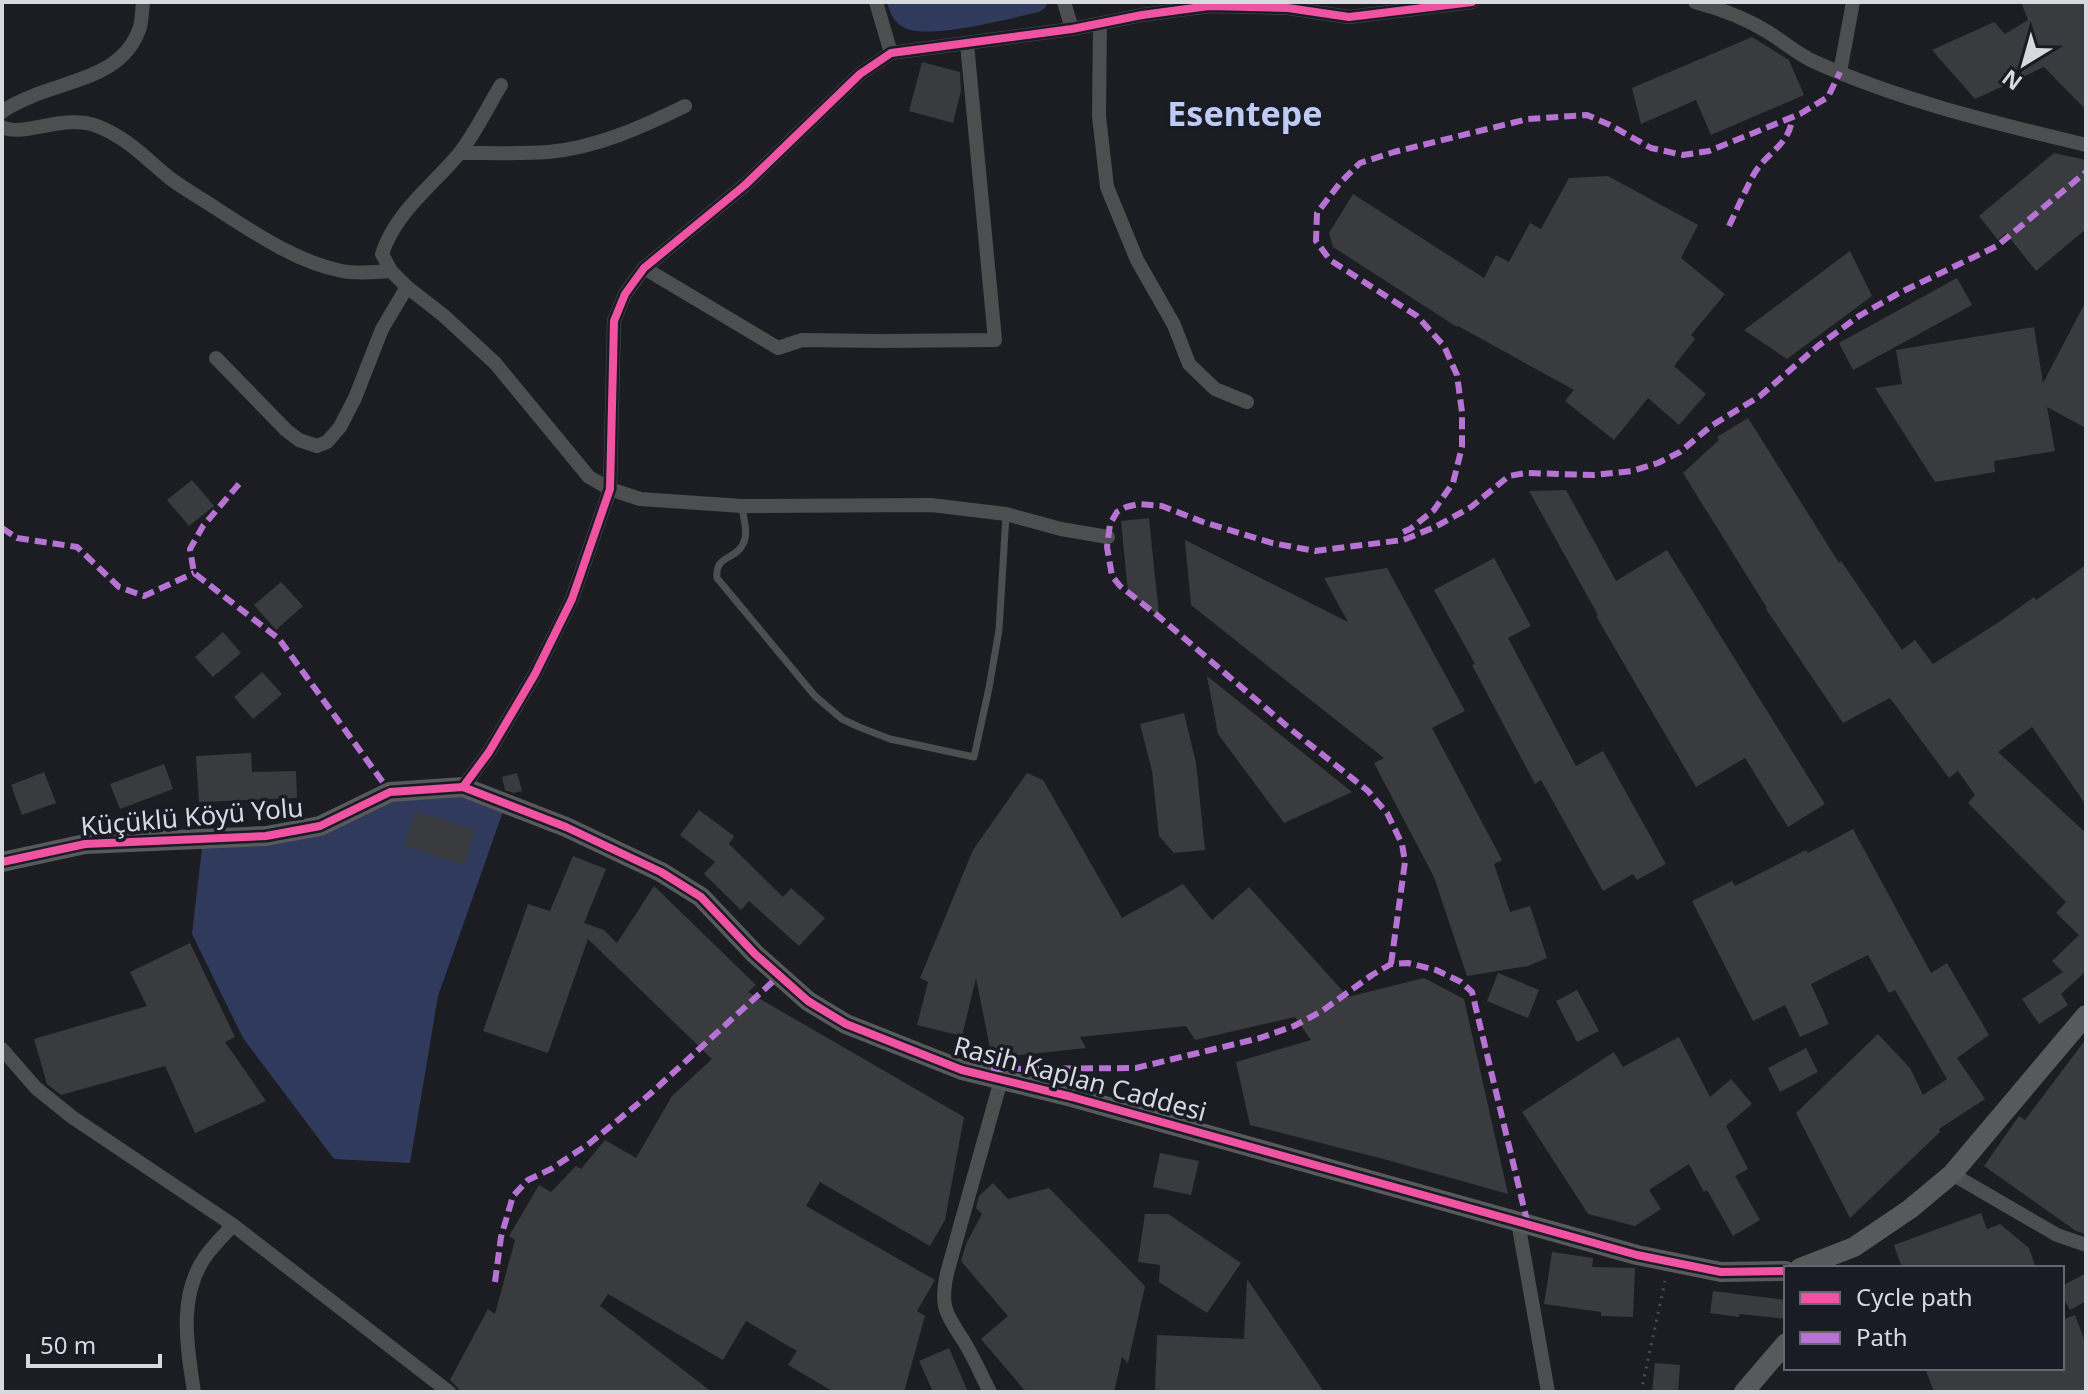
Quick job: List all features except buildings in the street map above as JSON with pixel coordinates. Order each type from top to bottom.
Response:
[{"type":"street","points":[[2,112],[21,101],[93,76],[113,65],[128,51],[135,38],[141,25],[143,2]]},
{"type":"street","points":[[876,2],[891,53]]},
{"type":"street","points":[[1064,2],[1072,29]]},
{"type":"street","points":[[463,787],[489,752],[535,674],[572,599],[610,489],[614,321],[625,294],[644,268],[745,185],[860,74],[891,53],[1072,29],[1209,6],[1288,8],[1349,17],[1472,2]]},
{"type":"street","points":[[1695,2],[1726,11],[1767,31],[1812,61],[1871,85],[1956,112],[2086,145]]},
{"type":"street","points":[[1840,72],[1853,2]]},
{"type":"street","points":[[1100,24],[1099,116],[1107,187],[1137,260],[1174,325],[1189,364],[1215,389],[1247,402]]},
{"type":"street","points":[[644,268],[778,348],[802,340],[995,340],[967,44]]},
{"type":"street","points":[[501,85],[460,153],[401,216],[387,238],[382,254],[391,271],[407,287],[495,363],[589,477],[610,489],[640,499],[742,506],[931,505],[1006,514],[1061,529],[1108,537]]},
{"type":"street","points":[[460,153],[549,152],[582,146],[619,135],[685,106]]},
{"type":"street","points":[[2,127],[13,131],[70,121],[95,125],[128,141],[173,180],[292,253],[321,266],[346,272],[391,271]]},
{"type":"street","points":[[216,358],[286,430],[299,440],[317,446],[327,442],[340,427],[382,329],[407,287]]},
{"type":"street","name":"Rasih Kaplan Caddesi","points":[[426,789],[463,787],[566,827],[661,872],[701,897],[755,954],[808,1001],[846,1024],[962,1070],[1072,1097],[1637,1255],[1721,1272],[1784,1271]]},
{"type":"street","name":"Küçüklü Köyü Yolu","points":[[2,862],[85,844],[266,836],[320,826],[390,792],[426,789]]},
{"type":"street","points":[[1805,1266],[1854,1247],[1910,1209],[1952,1174],[2086,1015]]},
{"type":"street","points":[[2,1049],[36,1088],[72,1117],[233,1225],[449,1392]]},
{"type":"street","points":[[990,1392],[951,1323],[942,1295],[1001,1080]]},
{"type":"street","points":[[1952,1174],[2057,1235],[2086,1245]]},
{"type":"street","points":[[1518,1222],[1548,1392]]},
{"type":"street","points":[[194,1392],[186,1318],[189,1296],[206,1255],[233,1225]]},
{"type":"street","points":[[1840,1266],[1854,1247]]},
{"type":"street","points":[[1744,1392],[1784,1345]]},
{"type":"lane","points":[[742,506],[745,541],[740,549],[721,561],[717,578],[815,696],[842,719],[874,734],[974,757],[997,642],[1006,514]]},
{"type":"path","points":[[1641,1392],[1669,1262]]},
{"type":"shaded area","points":[[887,2],[1048,2],[1039,12],[969,27],[914,31],[900,25],[892,16]]},
{"type":"shaded area","points":[[426,789],[506,803],[438,996],[410,1163],[334,1159],[243,1038],[192,934],[203,840],[266,836]]},
{"type":"marked path","points":[[1403,532],[1434,510],[1453,483],[1462,447],[1462,412],[1457,375],[1444,346],[1417,316],[1330,260],[1316,241],[1317,213],[1340,183],[1360,163],[1528,119],[1587,115],[1651,148],[1683,155],[1709,151],[1800,114],[1828,97],[1840,72]]},
{"type":"marked path","points":[[1729,226],[1754,174],[1783,141],[1792,117]]},
{"type":"marked path","points":[[1391,964],[1405,862],[1402,844],[1387,813],[1368,791],[1120,586],[1112,576],[1107,547],[1110,524],[1117,512],[1139,504],[1162,506],[1272,543],[1315,551],[1403,540],[1471,507],[1509,476],[1526,473],[1594,475],[1632,471],[1658,463],[1680,452],[1711,426],[1760,396],[1818,346],[1859,316],[1899,293],[1997,246],[2086,172]]},
{"type":"marked path","points":[[239,484],[203,526],[190,549],[194,573],[279,639],[390,792]]},
{"type":"marked path","points":[[2,528],[17,538],[77,547],[119,587],[144,596],[194,573]]},
{"type":"marked path","points":[[991,1069],[1136,1068],[1260,1038],[1294,1026],[1322,1011],[1391,964],[1408,963],[1436,970],[1461,982],[1472,992],[1528,1225]]},
{"type":"marked path","points":[[495,1282],[501,1237],[513,1196],[528,1180],[590,1143],[650,1094],[780,975]]},
{"type":"cycle path","points":[[463,787],[489,752],[535,674],[572,599],[610,489],[614,321],[625,294],[644,268],[745,185],[860,74],[891,53],[1072,29],[1209,6],[1288,8],[1349,17],[1472,2]]},
{"type":"cycle path","points":[[2,862],[85,844],[266,836],[320,826],[390,792],[463,787],[566,827],[661,872],[701,897],[755,954],[808,1001],[846,1024],[962,1070],[1072,1097],[1637,1255],[1721,1272],[1784,1271]]},
{"type":"district","name":"Esentepe","points":[[1245,114]]}]
